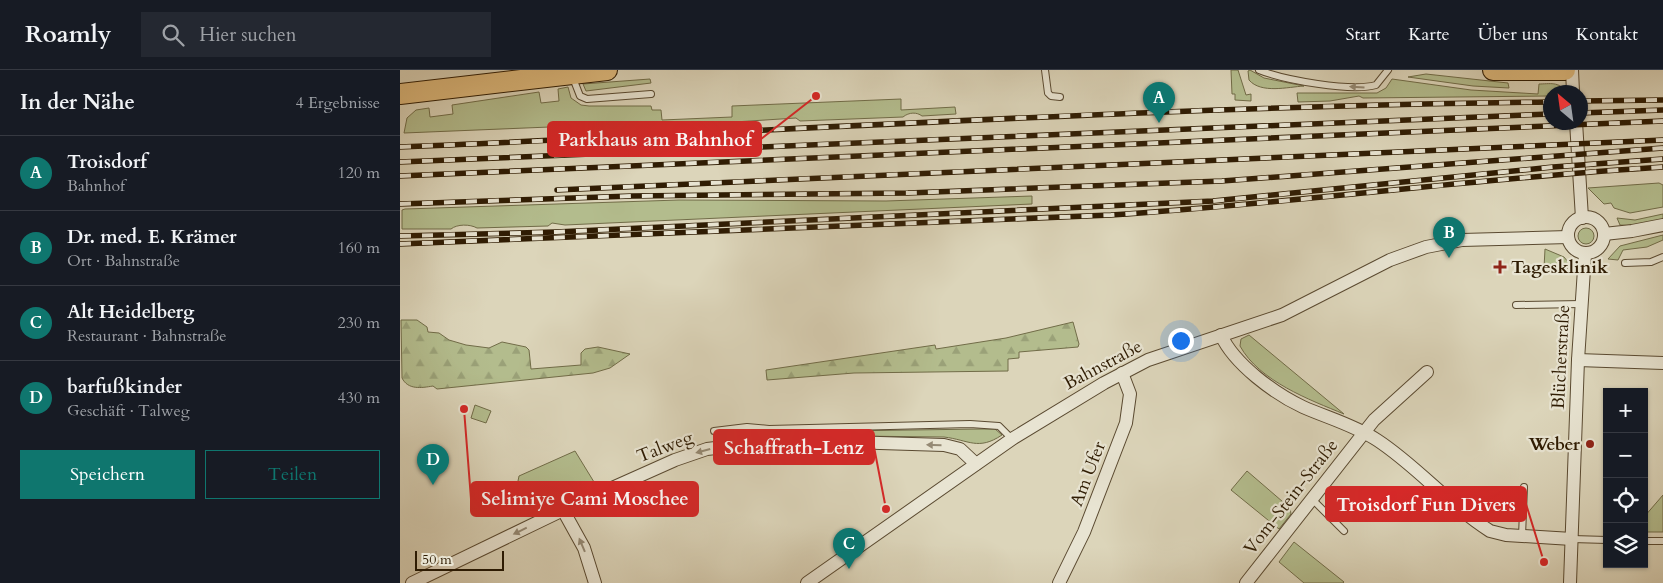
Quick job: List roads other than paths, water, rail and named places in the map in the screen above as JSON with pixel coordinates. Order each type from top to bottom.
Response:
[{"type":"main road","points":[[400,94],[607,70]]},
{"type":"main road","points":[[1493,70],[1565,70]]},
{"type":"street","points":[[1572,70],[1573,85]]},
{"type":"street","points":[[1576,130],[1582,218]]},
{"type":"street","points":[[1582,218],[1597,221],[1604,234],[1604,240],[1597,250],[1585,254],[1575,250],[1568,237],[1573,223],[1582,218]]},
{"type":"street","points":[[1604,234],[1632,232],[1663,225]]},
{"type":"street","name":"Bahnstraße","points":[[807,583],[1012,440],[1122,373],[1168,352],[1282,315],[1390,260],[1426,246],[1462,240],[1568,237]]},
{"type":"street","name":"Blücherstraße","points":[[1570,583],[1578,360],[1585,254]]},
{"type":"street","points":[[1221,335],[1233,353],[1274,391],[1303,407],[1364,432],[1387,447],[1484,527],[1497,534],[1572,539]]},
{"type":"street","points":[[1578,360],[1663,363]]},
{"type":"street","name":"Vom-Stein-Straße","points":[[1246,583],[1374,420],[1427,372]]},
{"type":"street","name":"Am Ufer","points":[[1059,583],[1084,532],[1126,423],[1130,394],[1122,373]]},
{"type":"street","name":"Talweg","points":[[412,583],[564,510],[680,458],[707,449],[765,441],[944,445],[960,450],[976,464]]},
{"type":"street","points":[[564,510],[584,548],[595,583]]},
{"type":"lane","points":[[1045,70],[1048,93],[1051,96],[1060,97]]},
{"type":"lane","points":[[1259,70],[1273,76],[1357,87],[1376,84],[1388,70]]},
{"type":"lane","points":[[572,74],[580,96],[587,99],[651,94]]},
{"type":"lane","points":[[1625,263],[1651,262],[1663,257]]},
{"type":"lane","points":[[1516,305],[1581,304]]},
{"type":"lane","name":"Talweg","points":[[714,431],[747,427],[769,429],[970,424],[999,426],[1012,440]]},
{"type":"lane","points":[[1522,536],[1524,487]]},
{"type":"lane","points":[[1312,499],[1344,531]]},
{"type":"lane","points":[[1572,539],[1603,540]]},
{"type":"lane","points":[[1648,540],[1663,541]]},
{"type":"railway","points":[[1588,101],[1663,100]]},
{"type":"railway","points":[[400,147],[1263,108],[1543,102]]},
{"type":"railway","points":[[1588,113],[1663,110]]},
{"type":"railway","points":[[400,162],[1543,114]]},
{"type":"railway","points":[[400,176],[1663,121]]},
{"type":"railway","points":[[557,190],[1663,140]]},
{"type":"railway","points":[[400,204],[632,196],[908,193],[1222,181],[1663,148]]},
{"type":"railway","points":[[400,236],[556,232],[1213,201],[1553,167],[1663,159]]},
{"type":"railway","points":[[400,244],[1111,215],[1249,204],[1525,177],[1663,167]]},
{"type":"place","name":"Parkhaus am Bahnhof","points":[[816,96]]},
{"type":"place","name":"Troisdorf","points":[[1159,123]]},
{"type":"place","name":"Dr. med. E. Krämer","points":[[1449,258]]},
{"type":"place","name":"Tagesklinik","points":[[1500,267]]},
{"type":"place","name":"Selimiye Cami Moschee","points":[[464,409]]},
{"type":"place","name":"Weber","points":[[1590,444]]},
{"type":"place","name":"barfußkinder","points":[[433,485]]},
{"type":"place","name":"Schaffrath-Lenz","points":[[886,509]]},
{"type":"place","name":"Troisdorf Fun Divers","points":[[1544,562]]},
{"type":"place","name":"Alt Heidelberg","points":[[849,569]]}]
